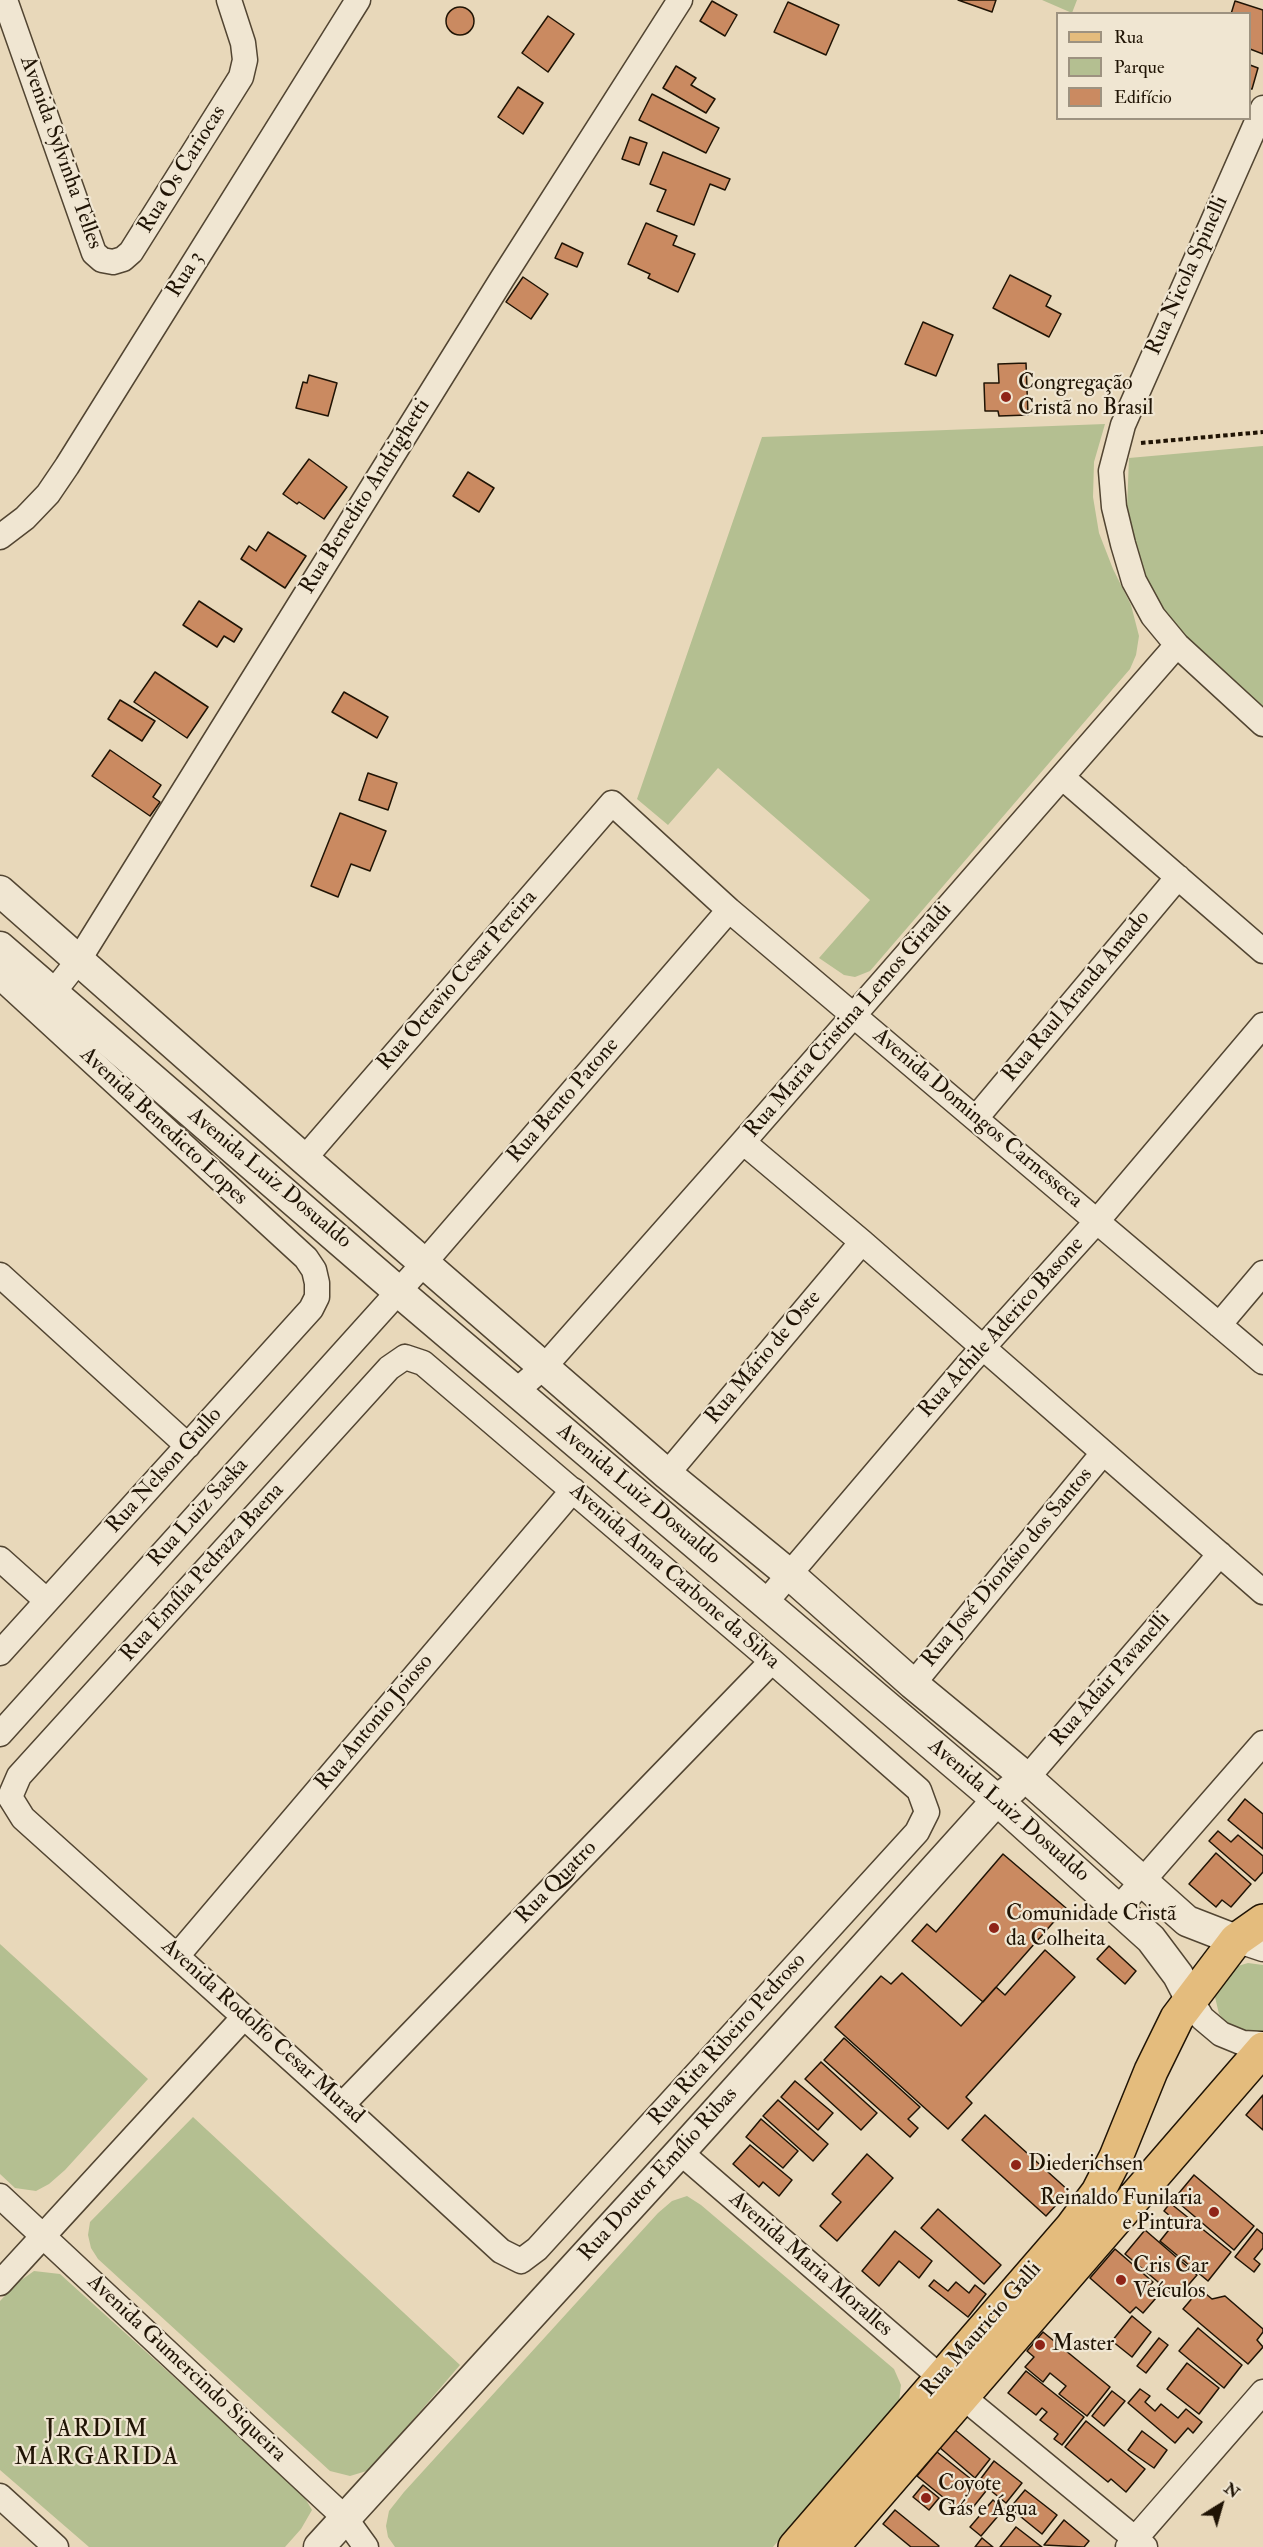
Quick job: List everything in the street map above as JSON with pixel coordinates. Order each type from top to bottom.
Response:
[{"type":"main road","name":"Rua Mauricio Galli","points":[[832,2547],[1098,2192],[1116,2157],[1151,2071],[1177,2018],[1190,1998],[1250,1945],[1263,1921]]},
{"type":"main road","name":"Rua Mauricio Galli","points":[[795,2547],[951,2387],[1263,2049]]},
{"type":"street","name":"Avenida Sylvinha Telles","points":[[4,0],[94,253],[102,260],[113,262]]},
{"type":"street","name":"Rua Os Cariocas","points":[[113,262],[123,259],[131,252],[237,85],[243,69],[243,43],[229,0]]},
{"type":"street","name":"Rua 3","points":[[0,537],[25,518],[48,494],[67,466],[358,0]]},
{"type":"street","name":"Rua Benedito Andrighetti","points":[[52,994],[78,961],[508,269],[680,0]]},
{"type":"street","name":"Rua Nicola Spinelli","points":[[1263,108],[1131,406],[1116,445],[1111,471],[1114,507],[1123,544],[1134,581],[1153,616],[1178,645],[1263,724]]},
{"type":"street","name":"Rua Maria Cristina Lemos Giraldi","points":[[516,1391],[545,1366],[1178,645]]},
{"type":"street","points":[[1062,777],[1263,951]]},
{"type":"street","name":"Avenida Domingos Carnesseca","points":[[612,803],[729,910],[1263,1362]]},
{"type":"street","name":"Rua Octavio Cesar Pereira","points":[[304,1159],[612,803]]},
{"type":"street","name":"Rua Raul Aranda Amado","points":[[976,1118],[1178,877]]},
{"type":"street","name":"Avenida Luiz Dosualdo","points":[[0,891],[667,1474],[789,1574],[913,1684],[1027,1778],[1187,1921],[1250,1945]]},
{"type":"street","name":"Rua Bento Patone","points":[[399,1292],[729,910]]},
{"type":"street","name":"Avenida Luiz Dosualdo","points":[[0,947],[399,1292],[997,1800],[1119,1908],[1151,1939],[1178,1975],[1202,2018],[1221,2034],[1243,2043],[1263,2044]]},
{"type":"street","name":"Avenida Benedicto Lopes","points":[[0,977],[306,1258],[314,1270],[317,1283]]},
{"type":"street","name":"Rua Achile Aderico Basone","points":[[765,1603],[983,1347],[1098,1220],[1263,1025]]},
{"type":"street","points":[[743,1142],[862,1242],[1263,1592]]},
{"type":"street","name":"Rua Mário de Oste","points":[[667,1474],[862,1242]]},
{"type":"street","points":[[1220,1325],[1263,1273]]},
{"type":"street","points":[[0,1275],[188,1446]]},
{"type":"street","name":"Rua Nelson Gullo","points":[[0,1653],[311,1310],[316,1297],[317,1283]]},
{"type":"street","name":"Rua Luiz Saska","points":[[0,1734],[399,1292]]},
{"type":"street","name":"Avenida Anna Carbone da Silva","points":[[405,1357],[423,1363],[772,1661],[919,1790],[927,1812]]},
{"type":"street","name":"Rua Emília Pedraza Baena","points":[[10,1797],[19,1776],[27,1767],[389,1368],[405,1357]]},
{"type":"street","name":"Rua José Dionísio dos Santos","points":[[913,1684],[1103,1453]]},
{"type":"street","name":"Rua Antonio Joioso","points":[[177,1956],[573,1490]]},
{"type":"street","name":"Rua Adair Pavanelli","points":[[997,1800],[1027,1778],[1220,1554]]},
{"type":"street","points":[[0,1558],[47,1601]]},
{"type":"street","name":"Rua Quatro","points":[[342,2105],[772,1661]]},
{"type":"street","points":[[1119,1908],[1263,1743]]},
{"type":"street","name":"Avenida Rodolfo Cesar Murad","points":[[10,1797],[23,1818],[501,2251],[521,2261]]},
{"type":"street","name":"Rua Doutor Emílio Ribas","points":[[319,2547],[680,2152],[997,1800]]},
{"type":"street","name":"Rua Rita Ribeiro Pedroso","points":[[521,2261],[537,2249],[917,1832],[927,1812]]},
{"type":"street","points":[[0,2283],[244,2017]]},
{"type":"street","name":"Avenida Maria Moralles","points":[[680,2152],[1136,2544]]},
{"type":"street","name":"Avenida Gumercindo Siqueira","points":[[0,2196],[345,2518],[366,2547]]},
{"type":"street","points":[[1136,2544],[1263,2392]]},
{"type":"street","points":[[0,2496],[56,2547]]},
{"type":"path","points":[[1116,445],[1263,432]]},
{"type":"green space","points":[[1042,0],[1077,0],[1072,12]]},
{"type":"green space","points":[[1105,424],[1094,462],[1093,497],[1099,533],[1113,569],[1131,605],[1139,636],[1136,655],[1130,669],[870,971],[855,977],[844,975],[819,958],[870,900],[718,768],[668,825],[637,799],[762,437]]},
{"type":"green space","points":[[1263,446],[1263,712],[1172,627],[1153,597],[1135,550],[1127,508],[1129,458]]},
{"type":"green space","points":[[0,1944],[148,2079],[65,2170],[49,2184],[36,2191],[15,2188],[0,2174]]},
{"type":"green space","points":[[1248,1963],[1263,1965],[1263,2032],[1246,2033],[1230,2027],[1219,2014],[1215,1997],[1220,1981],[1231,1968]]},
{"type":"green space","points":[[193,2117],[460,2365],[370,2470],[350,2476],[330,2471],[98,2259],[91,2248],[88,2235],[90,2222]]},
{"type":"green space","points":[[687,2196],[701,2205],[894,2369],[901,2385],[899,2401],[773,2547],[395,2547],[388,2537],[386,2526],[389,2511],[404,2492],[658,2213],[672,2201]]},
{"type":"green space","points":[[34,2271],[60,2274],[302,2493],[312,2510],[301,2529],[285,2547],[89,2547],[0,2470],[0,2301],[17,2283]]},
{"type":"building","points":[[958,0],[996,0],[992,12]]},
{"type":"building","points":[[712,1],[737,15],[725,36],[700,21]]},
{"type":"building","points":[[1235,1],[1263,10],[1263,54],[1251,49],[1251,12],[1232,12]]},
{"type":"building","points":[[788,2],[839,25],[826,55],[774,32]]},
{"type":"building","points":[[460,7],[470,11],[474,21],[470,31],[460,35],[450,31],[446,21],[450,11]]},
{"type":"building","points":[[548,16],[574,34],[548,72],[522,53]]},
{"type":"building","points":[[1251,65],[1258,68],[1251,89]]},
{"type":"building","points":[[676,66],[696,78],[691,85],[715,99],[706,113],[663,88]]},
{"type":"building","points":[[518,87],[543,103],[523,134],[498,117]]},
{"type":"building","points":[[652,94],[719,128],[706,153],[639,120]]},
{"type":"building","points":[[630,137],[647,143],[639,165],[622,159]]},
{"type":"building","points":[[663,152],[730,179],[725,190],[710,184],[694,225],[657,211],[666,190],[650,184]]},
{"type":"building","points":[[646,223],[677,236],[673,245],[695,254],[678,292],[648,278],[650,274],[628,264]]},
{"type":"building","points":[[562,243],[583,253],[577,267],[555,258]]},
{"type":"building","points":[[1010,275],[1051,296],[1046,306],[1061,314],[1049,337],[993,308]]},
{"type":"building","points":[[523,277],[548,294],[531,319],[506,302]]},
{"type":"building","points":[[923,322],[953,335],[936,376],[905,364]]},
{"type":"building","name":"Congregação Cristã no Brasil","points":[[1026,363],[1028,415],[999,416],[998,411],[985,411],[984,383],[999,383],[998,364]]},
{"type":"building","points":[[309,375],[337,383],[328,416],[296,408],[303,382],[307,383]]},
{"type":"building","points":[[309,459],[347,487],[324,519],[283,494]]},
{"type":"building","points":[[468,472],[494,488],[479,512],[453,496]]},
{"type":"building","points":[[268,532],[306,556],[285,588],[241,559],[249,546],[256,551]]},
{"type":"building","points":[[199,601],[242,629],[234,642],[224,636],[217,647],[183,625]]},
{"type":"building","points":[[155,672],[208,707],[187,738],[134,702]]},
{"type":"building","points":[[344,692],[388,717],[377,738],[332,712]]},
{"type":"building","points":[[120,700],[155,721],[142,741],[108,719]]},
{"type":"building","points":[[110,750],[161,785],[153,797],[160,802],[150,816],[92,776]]},
{"type":"building","points":[[368,773],[397,783],[388,810],[359,800]]},
{"type":"building","points":[[340,813],[386,831],[370,871],[351,864],[338,897],[311,886]]},
{"type":"building","points":[[1245,1799],[1263,1814],[1263,1849],[1228,1820]]},
{"type":"building","points":[[1218,1831],[1231,1842],[1238,1835],[1263,1856],[1263,1872],[1255,1881],[1209,1841]]},
{"type":"building","points":[[1216,1853],[1251,1884],[1231,1907],[1222,1900],[1216,1907],[1189,1884]]},
{"type":"building","name":"Comunidade Cristã da Colheita","points":[[1003,1854],[1066,1908],[983,2002],[912,1941],[927,1924],[936,1932]]},
{"type":"building","points":[[1109,1946],[1136,1971],[1125,1984],[1097,1959]]},
{"type":"building","points":[[1045,1950],[1075,1977],[966,2097],[972,2103],[948,2129],[835,2027],[881,1976],[891,1984],[902,1973],[961,2026],[996,1987],[1005,1995]]},
{"type":"building","points":[[844,2038],[920,2107],[908,2119],[918,2128],[910,2137],[824,2060]]},
{"type":"building","points":[[821,2062],[877,2113],[861,2130],[805,2079]]},
{"type":"building","points":[[795,2081],[833,2113],[818,2130],[781,2097]]},
{"type":"building","points":[[1263,2095],[1263,2130],[1246,2115]]},
{"type":"building","points":[[778,2100],[828,2144],[813,2161],[763,2116]]},
{"type":"building","name":"Diederichsen","points":[[985,2115],[1069,2191],[1046,2216],[962,2140]]},
{"type":"building","points":[[761,2119],[798,2151],[783,2168],[746,2137]]},
{"type":"building","points":[[750,2145],[792,2180],[779,2196],[763,2182],[759,2187],[733,2164]]},
{"type":"building","points":[[867,2154],[893,2178],[837,2241],[820,2226],[841,2202],[832,2194]]},
{"type":"building","name":"Reinaldo Funilaria e Pintura","points":[[1194,2175],[1254,2226],[1234,2250],[1174,2199]]},
{"type":"building","points":[[1170,2203],[1231,2252],[1208,2281],[1160,2241],[1176,2221],[1164,2211]]},
{"type":"building","points":[[938,2209],[1001,2265],[984,2284],[921,2228]]},
{"type":"building","points":[[1257,2229],[1263,2234],[1263,2248],[1254,2259],[1260,2264],[1254,2272],[1235,2257]]},
{"type":"building","points":[[1145,2230],[1197,2275],[1177,2298],[1125,2254]]},
{"type":"building","points":[[895,2231],[932,2261],[919,2278],[899,2261],[879,2286],[862,2271]]},
{"type":"building","name":"Cris Car Veículos","points":[[1115,2249],[1153,2282],[1146,2290],[1156,2298],[1143,2313],[1136,2307],[1130,2313],[1090,2278]]},
{"type":"building","points":[[934,2280],[948,2291],[956,2282],[969,2293],[975,2285],[986,2294],[968,2317],[929,2286]]},
{"type":"building","points":[[1200,2289],[1212,2299],[1225,2296],[1263,2329],[1257,2340],[1263,2347],[1248,2364],[1183,2309]]},
{"type":"building","points":[[1132,2316],[1151,2332],[1132,2357],[1112,2341]]},
{"type":"building","points":[[1198,2328],[1242,2365],[1224,2388],[1179,2351]]},
{"type":"building","points":[[1043,2332],[1110,2387],[1087,2416],[1059,2394],[1066,2386],[1050,2373],[1043,2382],[1025,2367],[1034,2357],[1027,2351]]},
{"type":"building","points":[[1159,2338],[1168,2345],[1146,2373],[1137,2366]]},
{"type":"building","points":[[1187,2363],[1219,2388],[1199,2414],[1167,2389]]},
{"type":"building","points":[[1026,2371],[1084,2417],[1062,2445],[1054,2439],[1058,2434],[1040,2420],[1047,2412],[1042,2408],[1036,2415],[1008,2393]]},
{"type":"building","points":[[1140,2389],[1150,2396],[1145,2402],[1155,2411],[1161,2404],[1178,2418],[1186,2409],[1202,2422],[1193,2433],[1188,2428],[1175,2443],[1128,2403]]},
{"type":"building","points":[[1112,2391],[1125,2401],[1104,2426],[1092,2416]]},
{"type":"building","points":[[1086,2421],[1145,2469],[1126,2492],[1111,2479],[1108,2482],[1065,2447]]},
{"type":"building","points":[[954,2429],[990,2459],[975,2478],[939,2447]]},
{"type":"building","points":[[1142,2431],[1167,2450],[1154,2468],[1128,2450]]},
{"type":"building","points":[[937,2452],[986,2491],[966,2516],[917,2476]]},
{"type":"building","points":[[994,2461],[1022,2483],[1006,2503],[979,2481]]},
{"type":"building","points":[[923,2485],[939,2498],[929,2510],[913,2497]]},
{"type":"building","points":[[1025,2490],[1057,2515],[1042,2534],[1010,2508]]},
{"type":"building","points":[[993,2500],[1004,2509],[981,2536],[970,2527]]},
{"type":"building","points":[[895,2510],[939,2546],[911,2547],[883,2524]]},
{"type":"building","points":[[1064,2520],[1089,2541],[1084,2547],[1044,2545]]},
{"type":"building","points":[[1016,2527],[1042,2547],[1000,2547]]},
{"type":"building","points":[[982,2538],[993,2547],[975,2547]]},
{"type":"place","name":"Congregação Cristã no Brasil","points":[[1006,397]]},
{"type":"place","name":"Comunidade Cristã da Colheita","points":[[994,1928]]},
{"type":"place","name":"Diederichsen","points":[[1016,2165]]},
{"type":"place","name":"Reinaldo Funilaria e Pintura","points":[[1214,2212]]},
{"type":"place","name":"Cris Car Veículos","points":[[1121,2280]]},
{"type":"place","name":"Master","points":[[1040,2345]]},
{"type":"place","name":"Coyote Gás e Água","points":[[926,2498]]},
{"type":"district","name":"JARDIM MARGARIDA","points":[[97,2445]]}]
